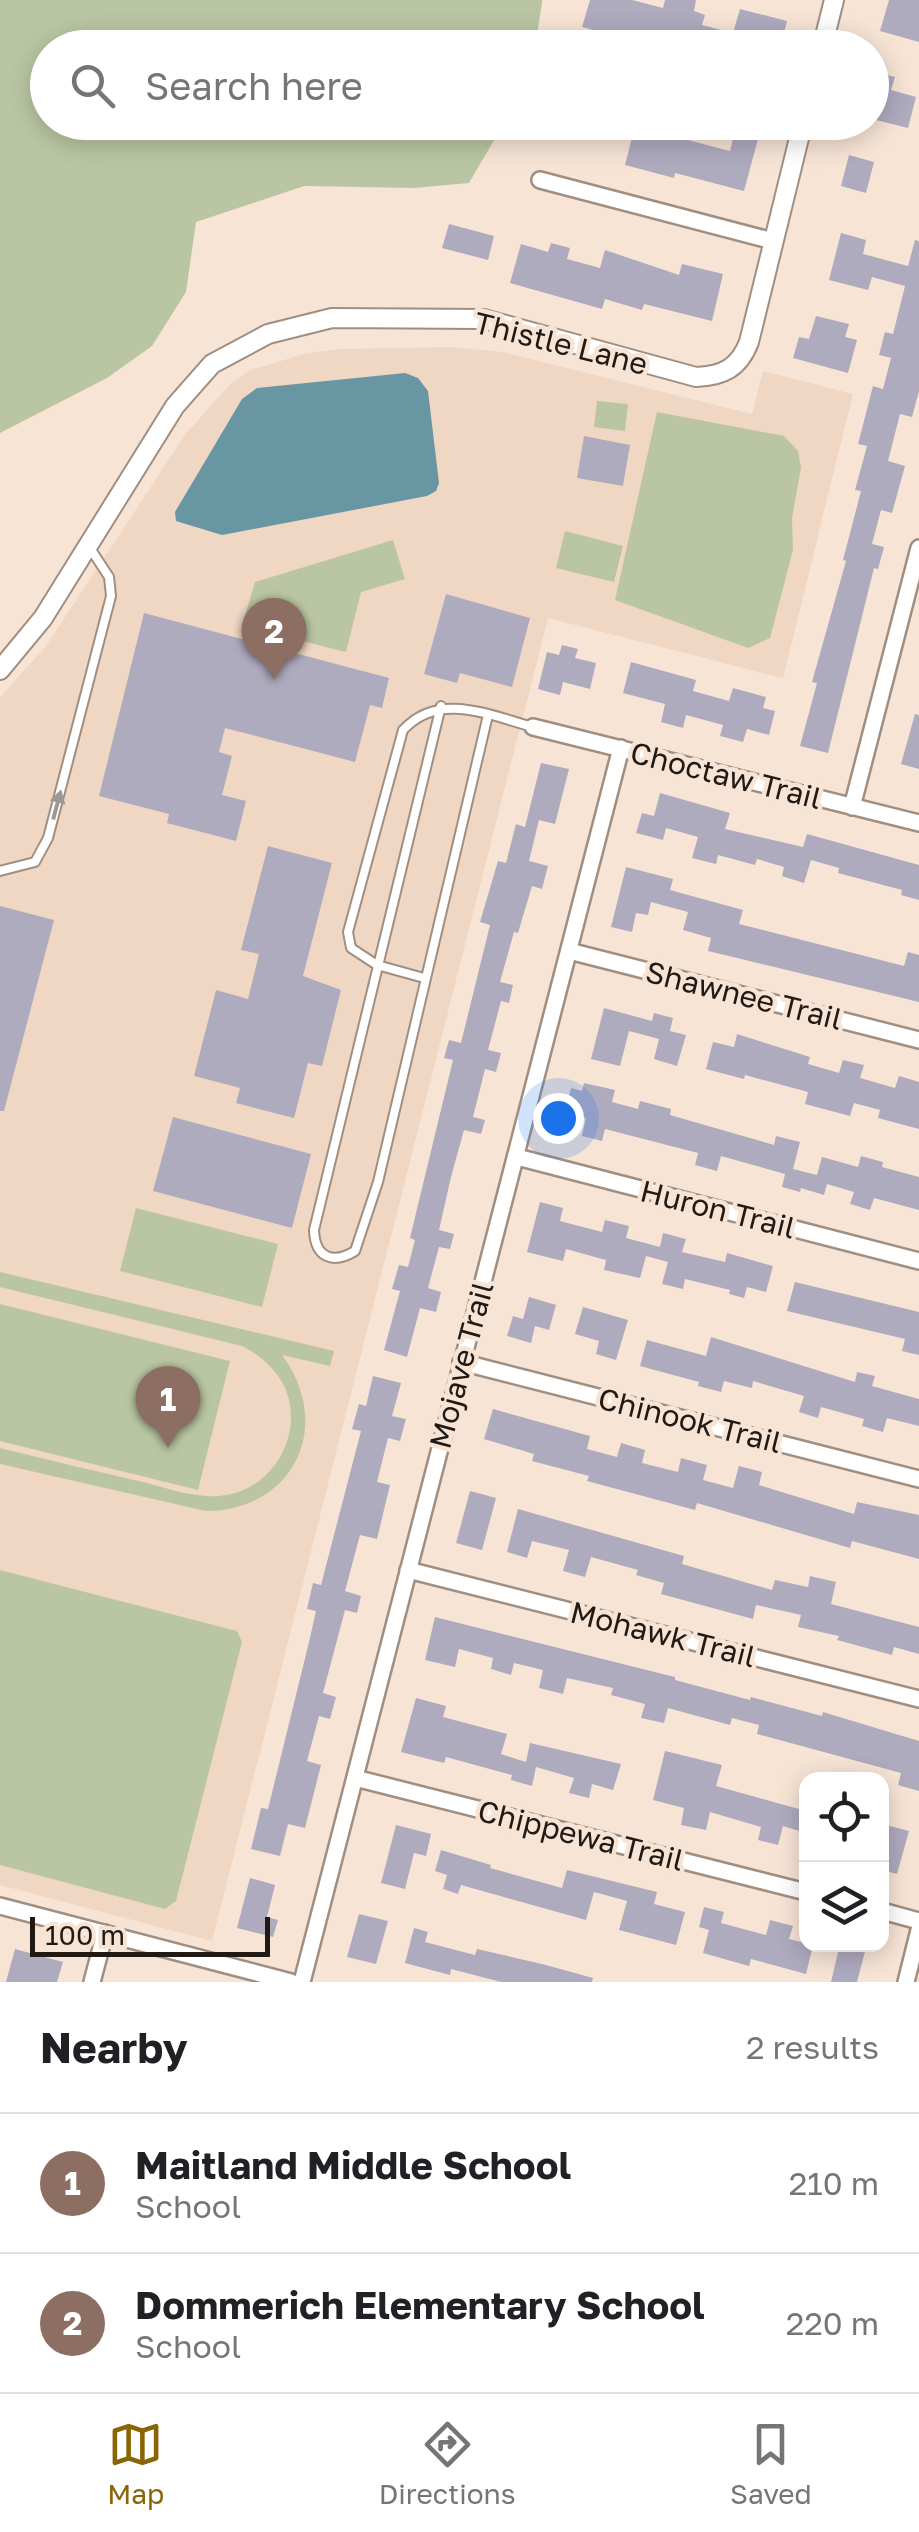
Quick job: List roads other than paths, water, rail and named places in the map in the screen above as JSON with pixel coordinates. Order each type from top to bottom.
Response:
[{"type":"street","points":[[826,30],[834,0]]},
{"type":"street","name":"Thistle Lane","points":[[0,670],[43,618],[174,406],[212,364],[268,334],[332,318],[484,319],[696,377],[712,377],[729,370],[744,356],[799,140]]},
{"type":"street","points":[[540,180],[774,241]]},
{"type":"street","points":[[852,806],[911,608],[919,548]]},
{"type":"street","name":"Choctaw Trail","points":[[533,727],[919,823]]},
{"type":"street","name":"Mojave Trail","points":[[302,1982],[621,748]]},
{"type":"street","name":"Shawnee Trail","points":[[570,951],[919,1040]]},
{"type":"street","name":"Huron Trail","points":[[517,1157],[919,1261]]},
{"type":"street","name":"Chinook Trail","points":[[461,1362],[919,1479]]},
{"type":"street","name":"Mohawk Trail","points":[[408,1570],[919,1699]]},
{"type":"street","name":"Chippewa Trail","points":[[355,1778],[799,1890]]},
{"type":"street","points":[[0,1906],[291,1982]]},
{"type":"street","points":[[889,1914],[919,1921]]},
{"type":"street","points":[[906,1982],[919,1930]]},
{"type":"street","points":[[92,1982],[105,1933]]},
{"type":"lane","points":[[0,870],[35,862],[48,838],[110,596],[108,578],[88,545]]},
{"type":"lane","points":[[440,706],[314,1230],[314,1244],[325,1258],[333,1260],[355,1251],[378,1182],[488,715]]},
{"type":"lane","points":[[424,978],[377,965],[351,948],[348,932],[403,730],[416,716],[440,706],[533,727]]},
{"type":"water","points":[[405,373],[418,378],[428,391],[439,483],[436,491],[427,496],[222,535],[176,521],[175,512],[242,399],[257,388]]},
{"type":"place","name":"Dommerich Elementary School","points":[[274,680]]},
{"type":"place","name":"Maitland Middle School","points":[[168,1448]]}]
